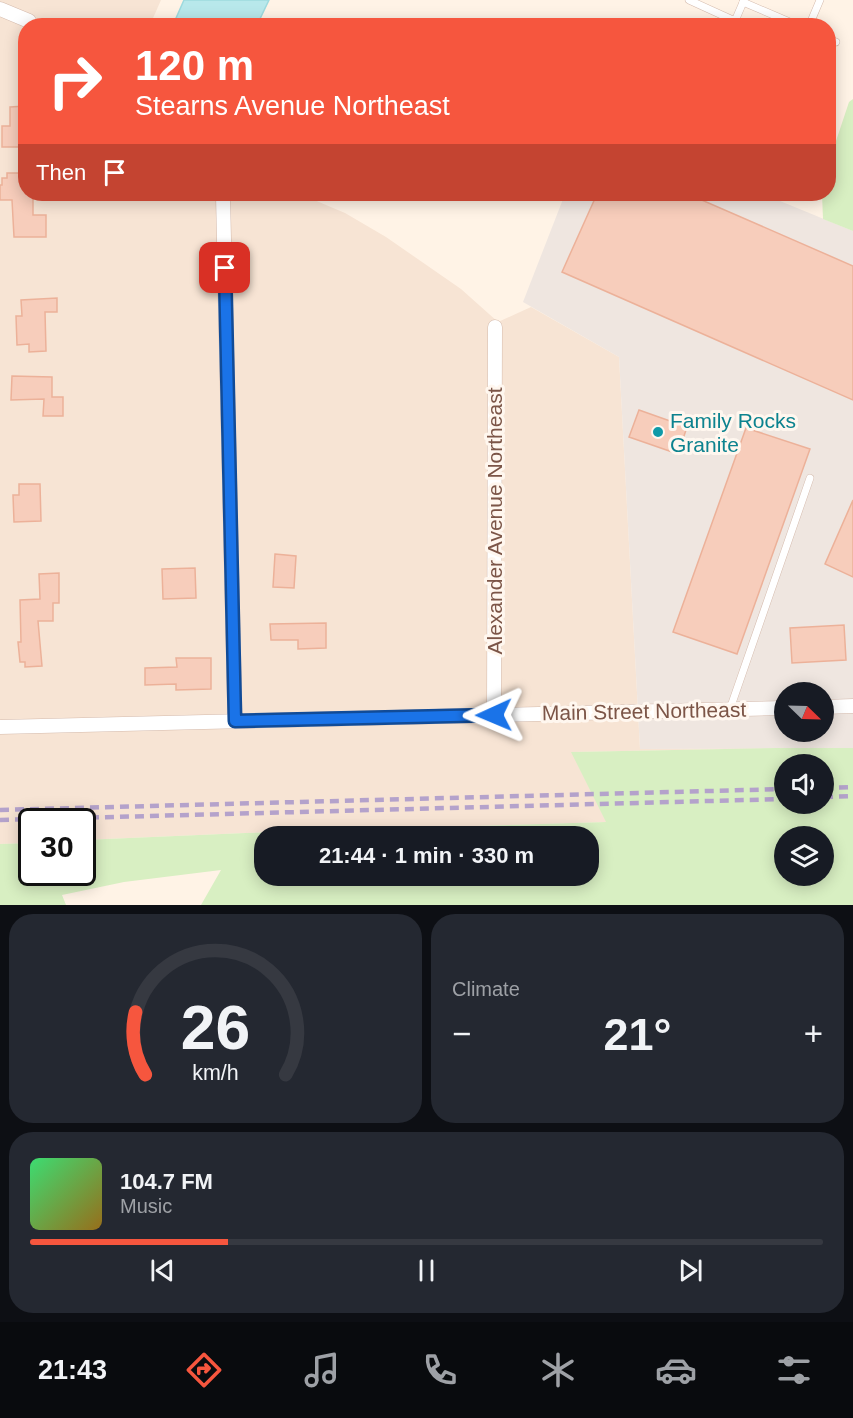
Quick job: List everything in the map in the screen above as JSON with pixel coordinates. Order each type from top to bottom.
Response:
[{"type":"street","points":[[0,9],[22,18]]},
{"type":"street","points":[[223,201],[235,721]]},
{"type":"street","name":"Alexander Avenue Northeast","points":[[494,715],[495,327]]},
{"type":"street","points":[[834,707],[853,706]]},
{"type":"street","name":"Main Street Northeast","points":[[0,727],[774,708]]},
{"type":"lane","points":[[689,0],[728,18]]},
{"type":"lane","points":[[812,18],[820,0]]},
{"type":"lane","points":[[736,18],[743,1],[781,18]]},
{"type":"lane","points":[[730,709],[810,478]]},
{"type":"shaded area","points":[[0,0],[161,0],[153,18],[18,18],[18,201],[317,201],[345,213],[386,237],[461,289],[498,322],[531,307],[619,357],[640,749],[775,748],[572,752],[607,822],[475,826],[254,826],[254,833],[96,839],[96,808],[18,808],[18,843],[0,844]]},
{"type":"shaded area","points":[[562,201],[780,201],[853,231],[853,748],[640,749],[619,357],[523,302]]},
{"type":"green space","points":[[853,99],[853,231],[823,219],[822,201],[836,201],[836,141],[849,102]]},
{"type":"green space","points":[[853,748],[853,905],[201,905],[221,870],[124,882],[62,895],[66,905],[0,905],[0,844],[18,843],[18,886],[96,886],[96,839],[245,833],[254,833],[254,886],[599,886],[599,826],[475,826],[606,822],[571,752]]},
{"type":"water","points":[[184,0],[269,0],[260,18],[176,18]]},
{"type":"building","points":[[18,106],[18,147],[2,147],[2,126],[10,126],[10,107]]},
{"type":"building","points":[[7,173],[18,173],[18,201],[33,201],[33,215],[46,215],[46,237],[14,237],[12,200],[0,200],[2,178],[7,178]]},
{"type":"building","points":[[594,201],[704,201],[853,266],[853,400],[562,272]]},
{"type":"building","points":[[57,298],[57,312],[45,312],[46,351],[29,352],[29,344],[17,345],[16,316],[22,316],[21,300]]},
{"type":"building","points":[[12,376],[52,377],[52,397],[63,397],[63,416],[43,416],[44,399],[11,400]]},
{"type":"building","name":"Family Rocks Granite","points":[[639,410],[687,427],[678,454],[629,437]]},
{"type":"building","points":[[746,428],[810,449],[737,654],[673,632]]},
{"type":"building","points":[[19,484],[40,484],[41,521],[14,522],[13,495],[19,495]]},
{"type":"building","points":[[853,500],[853,577],[825,564]]},
{"type":"building","points":[[275,554],[296,556],[294,588],[273,587]]},
{"type":"building","points":[[195,568],[196,598],[163,599],[162,569]]},
{"type":"building","points":[[59,573],[59,603],[53,603],[53,621],[38,621],[42,666],[25,667],[25,662],[20,662],[18,642],[21,642],[20,600],[40,599],[39,574]]},
{"type":"building","points":[[326,623],[326,648],[298,649],[298,640],[271,640],[270,624]]},
{"type":"building","points":[[844,625],[846,660],[792,663],[790,628]]},
{"type":"building","points":[[176,658],[211,658],[211,689],[176,690],[176,684],[145,685],[145,668],[177,667]]},
{"type":"railway","points":[[834,788],[853,787]]},
{"type":"railway","points":[[0,810],[774,789]]},
{"type":"railway","points":[[834,797],[853,796]]},
{"type":"railway","points":[[0,820],[774,799]]},
{"type":"place","name":"Family Rocks Granite","points":[[658,432]]},
{"type":"route","points":[[225,268],[235,721],[494,715]]}]
